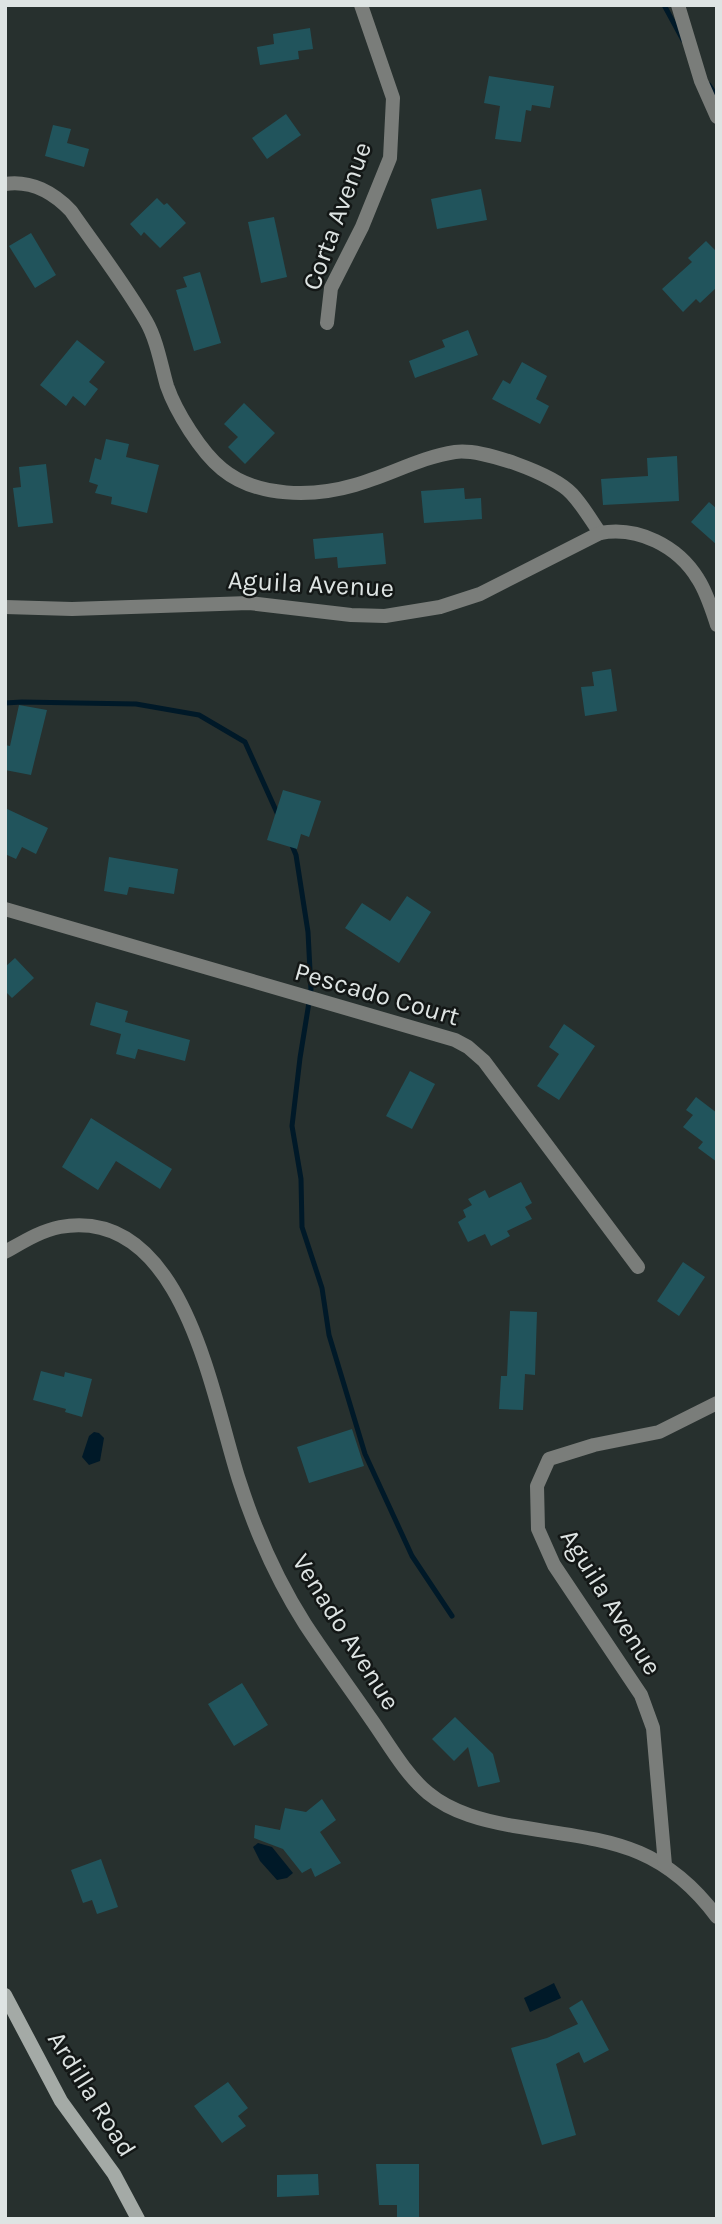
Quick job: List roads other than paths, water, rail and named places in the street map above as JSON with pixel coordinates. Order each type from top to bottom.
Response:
[{"type":"street","name":"Corta Avenue","points":[[327,323],[331,288],[362,227],[390,158],[393,99],[362,5]]},
{"type":"street","points":[[678,5],[701,81],[717,117]]},
{"type":"street","points":[[5,184],[17,182],[37,187],[50,193],[71,211],[148,323],[168,390],[189,429],[222,469],[244,482],[268,490],[330,491],[354,486],[455,452],[476,452],[518,465],[557,483],[572,493],[600,533]]},
{"type":"street","name":"Aguila Avenue","points":[[5,607],[72,609],[249,603],[351,615],[385,616],[440,607],[480,594],[600,533],[619,530],[661,543],[688,566],[698,579],[717,625]]},
{"type":"street","name":"Pescado Court","points":[[5,909],[455,1040],[468,1047],[484,1061],[638,1267]]},
{"type":"street","name":"Venado Avenue","points":[[5,1252],[41,1233],[57,1228],[91,1226],[108,1230],[131,1241],[156,1264],[182,1308],[200,1346],[214,1386],[238,1479],[256,1529],[278,1577],[305,1623],[356,1698],[428,1793],[485,1821],[615,1844],[642,1853],[665,1865],[689,1884],[717,1917]]},
{"type":"street","name":"Aguila Avenue","points":[[665,1865],[653,1728],[641,1695],[554,1565],[538,1529],[537,1486],[549,1459],[582,1448],[659,1432],[717,1403]]},
{"type":"street","name":"Ardilla Road","points":[[5,1995],[61,2101],[114,2174],[138,2219]]},
{"type":"water","points":[[94,1432],[104,1438],[100,1461],[89,1465],[82,1457],[89,1436]]},
{"type":"water","points":[[258,1843],[272,1847],[293,1873],[287,1878],[277,1880],[260,1861],[253,1847]]},
{"type":"water","points":[[554,1983],[561,1998],[530,2012],[524,1998]]},
{"type":"waterway","points":[[664,5],[683,40]]},
{"type":"waterway","points":[[709,85],[717,97]]},
{"type":"waterway","points":[[5,703],[136,704],[199,715],[245,742],[278,815]]},
{"type":"waterway","points":[[291,843],[296,855],[308,932],[311,990],[292,1126],[301,1179],[302,1227],[322,1288],[329,1335],[365,1454],[412,1556],[452,1616]]}]
